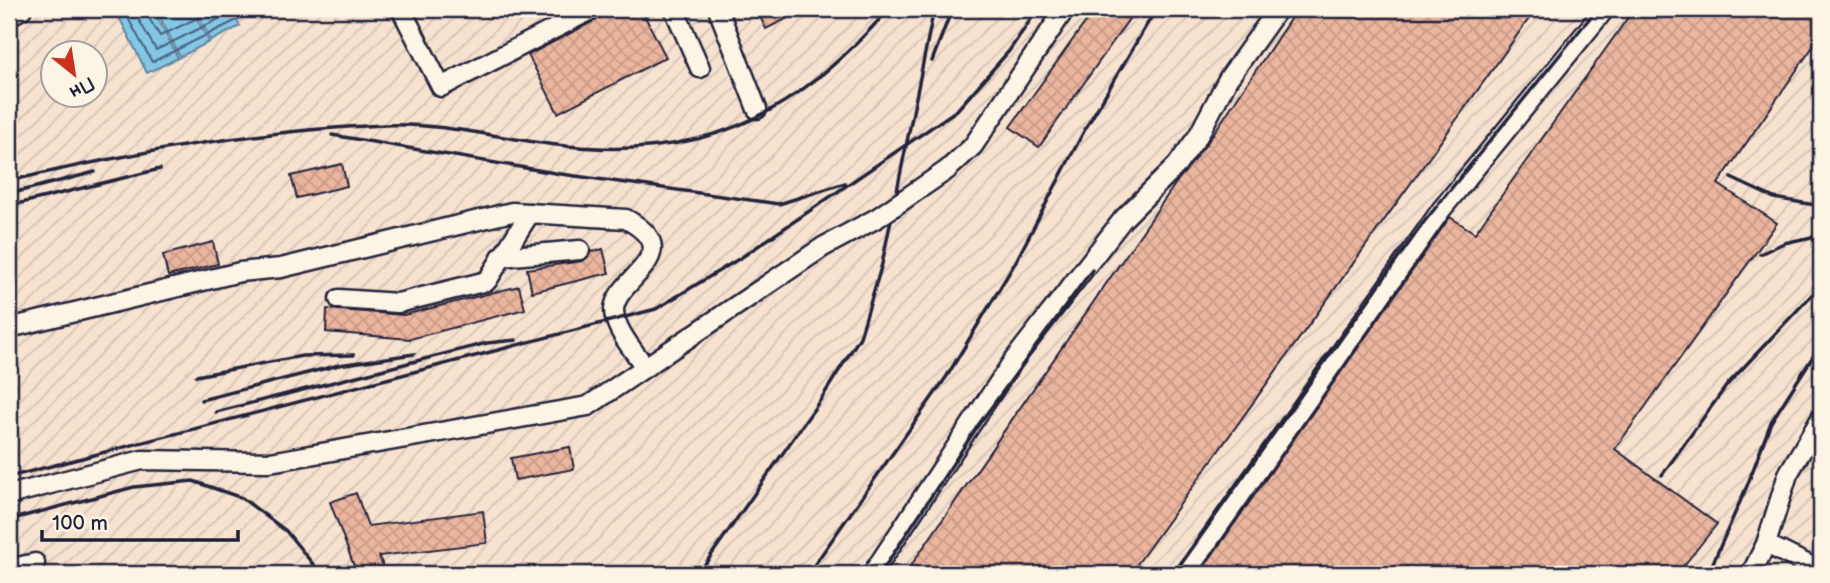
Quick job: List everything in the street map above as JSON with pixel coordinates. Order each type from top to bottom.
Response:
[{"type":"lane","points":[[9,16],[22,9]]},
{"type":"lane","points":[[401,9],[441,87],[593,9]]},
{"type":"lane","points":[[674,9],[700,68]]},
{"type":"lane","points":[[718,9],[757,109]]},
{"type":"lane","points":[[9,495],[142,460],[270,462],[587,406],[823,247],[877,218],[947,170],[973,146],[1065,9]]},
{"type":"lane","points":[[872,574],[1013,361],[1123,219],[1184,155],[1228,79],[1278,9]]},
{"type":"lane","points":[[1185,574],[1441,210],[1605,9]]},
{"type":"lane","points":[[9,328],[240,272],[281,268],[512,212],[530,213],[626,219],[641,227],[650,242],[650,259],[616,299],[614,311],[616,321],[645,367]]},
{"type":"lane","points":[[339,299],[398,303],[487,281],[530,213]]},
{"type":"lane","points":[[501,257],[580,250]]},
{"type":"lane","points":[[1751,574],[1766,544],[1788,474],[1821,418]]},
{"type":"lane","points":[[1766,544],[1821,570]]},
{"type":"lane","points":[[9,569],[35,563]]},
{"type":"shaded area","points":[[9,9],[1821,9],[1821,574],[9,574]]},
{"type":"water","points":[[130,9],[153,9],[178,58],[147,73],[118,15]]},
{"type":"water","points":[[156,9],[192,9],[209,42],[180,57]]},
{"type":"water","points":[[195,9],[231,9],[240,26],[211,41]]},
{"type":"building","points":[[617,9],[641,9],[666,57],[558,113],[528,55]]},
{"type":"building","points":[[756,9],[806,9],[766,29]]},
{"type":"building","points":[[1095,9],[1136,9],[1039,147],[1010,127]]},
{"type":"building","points":[[1297,9],[1536,9],[1130,574],[905,574],[1178,180],[1207,143]]},
{"type":"building","points":[[1634,9],[1821,9],[1821,35],[1718,184],[1777,223],[1615,449],[1717,524],[1677,574],[1199,574],[1450,217],[1475,233]]},
{"type":"building","points":[[342,164],[347,186],[297,198],[291,176]]},
{"type":"building","points":[[213,242],[218,264],[168,276],[163,255]]},
{"type":"building","points":[[603,249],[609,273],[532,292],[527,269],[582,261],[591,252]]},
{"type":"building","points":[[519,286],[525,309],[410,339],[326,332],[327,309],[404,315]]},
{"type":"building","points":[[570,447],[574,469],[515,480],[511,458]]},
{"type":"building","points":[[356,493],[368,526],[483,511],[487,543],[379,556],[386,574],[357,574],[330,502]]},
{"type":"railway","points":[[9,181],[196,144],[290,132],[385,125],[426,126],[548,144],[602,148],[651,147],[696,139],[738,126],[777,106],[815,80],[852,48],[889,9]]},
{"type":"railway","points":[[698,574],[823,396],[860,337],[882,264],[934,9]]},
{"type":"railway","points":[[932,61],[952,9]]},
{"type":"railway","points":[[9,477],[656,309],[742,257],[957,110],[1009,51],[1038,9]]},
{"type":"railway","points":[[808,574],[947,376],[1015,263],[1084,131],[1156,9]]},
{"type":"railway","points":[[1174,574],[1424,222],[1597,9]]},
{"type":"railway","points":[[332,135],[561,174],[779,204],[845,183]]},
{"type":"railway","points":[[9,206],[160,169]]},
{"type":"railway","points":[[9,194],[95,172]]},
{"type":"railway","points":[[1731,178],[1774,198],[1821,206]]},
{"type":"railway","points":[[1760,254],[1784,243],[1821,235]]},
{"type":"railway","points":[[880,574],[979,424],[1092,270]]},
{"type":"railway","points":[[1662,475],[1727,385],[1821,285]]},
{"type":"railway","points":[[216,412],[487,343],[516,340]]},
{"type":"railway","points":[[1708,574],[1747,486],[1771,422],[1821,344]]},
{"type":"railway","points":[[201,400],[339,365],[414,354]]},
{"type":"railway","points":[[196,376],[302,356],[354,355]]},
{"type":"railway","points":[[9,520],[134,487],[193,481],[242,498],[286,531],[321,574]]},
{"type":"railway","points":[[1815,574],[1821,560]]}]
